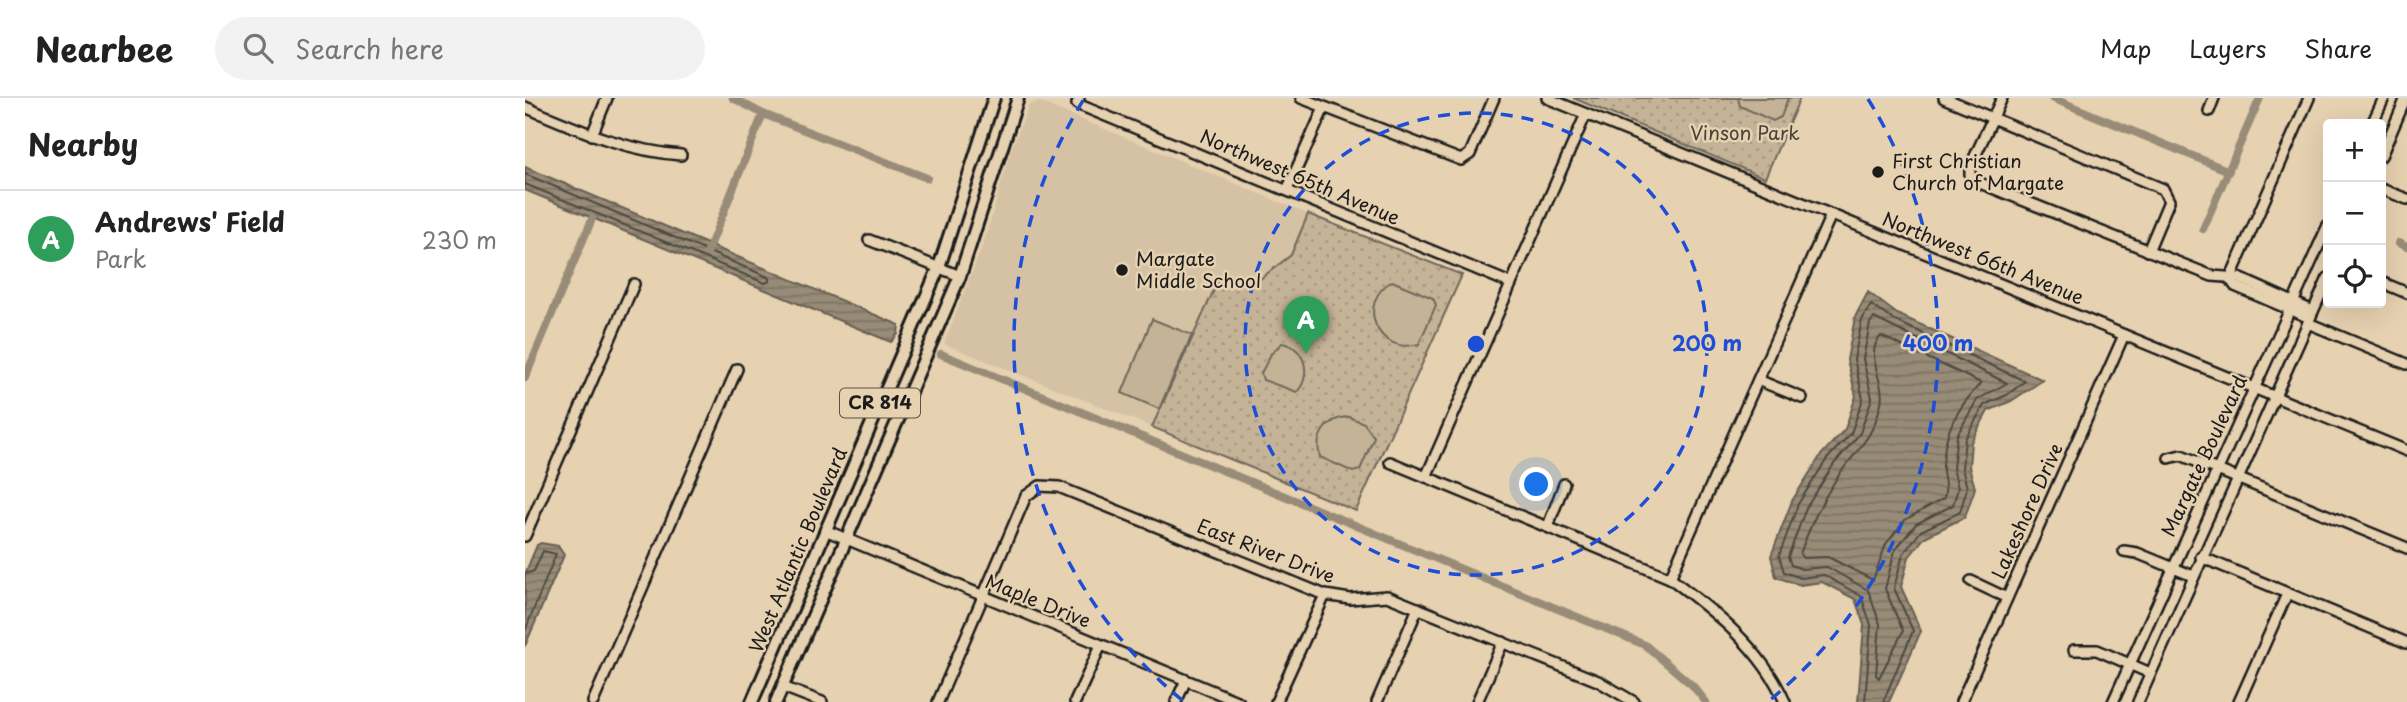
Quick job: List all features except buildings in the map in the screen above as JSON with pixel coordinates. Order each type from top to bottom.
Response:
[{"type":"main road","name":"West Atlantic Boulevard","points":[[752,702],[939,267],[994,98]]},
{"type":"main road","name":"West Atlantic Boulevard","points":[[776,702],[960,276],[1019,98]]},
{"type":"street","points":[[592,135],[607,98]]},
{"type":"street","points":[[1300,98],[1461,160],[1470,154],[1495,98]]},
{"type":"street","name":"Northwest 66th Avenue","points":[[1547,98],[2407,450]]},
{"type":"street","points":[[1944,98],[2163,189],[2168,194],[2169,201],[2148,251]]},
{"type":"street","points":[[2002,98],[1970,167],[1970,175],[1975,181],[2212,276],[2230,279],[2235,286],[2290,305],[2407,364]]},
{"type":"street","points":[[2209,111],[2214,98]]},
{"type":"street","points":[[2230,279],[2309,98]]},
{"type":"street","points":[[2374,119],[2384,98]]},
{"type":"street","points":[[2386,144],[2406,98]]},
{"type":"street","name":"Northwest 65th Avenue","points":[[1078,101],[1510,283]]},
{"type":"street","points":[[525,107],[632,149],[681,155]]},
{"type":"street","points":[[1286,190],[1324,108]]},
{"type":"street","points":[[1426,477],[1586,114]]},
{"type":"street","points":[[2386,191],[2407,199]]},
{"type":"street","points":[[1670,578],[1831,215]]},
{"type":"street","name":"Margate Boulevard","points":[[2113,702],[2323,236]]},
{"type":"street","points":[[869,240],[960,276]]},
{"type":"street","points":[[525,536],[635,284]]},
{"type":"street","points":[[2386,284],[2407,293]]},
{"type":"street","name":"Margate Boulevard","points":[[2138,702],[2323,289]]},
{"type":"street","name":"Lakeshore Drive","points":[[1961,702],[2124,335]]},
{"type":"street","points":[[593,702],[737,369]]},
{"type":"street","points":[[1758,380],[1802,398]]},
{"type":"street","points":[[2169,458],[2181,455],[2407,548]]},
{"type":"street","points":[[1390,462],[1670,578],[1710,608],[1750,646],[1785,702]]},
{"type":"street","points":[[1548,526],[1564,484]]},
{"type":"street","name":"East River Drive","points":[[982,597],[1026,496],[1040,486],[1059,487],[1325,596],[1350,599],[1387,596],[1598,681],[1634,702]]},
{"type":"street","name":"Maple Drive","points":[[825,530],[1239,702]]},
{"type":"street","points":[[2124,551],[2193,576]]},
{"type":"street","points":[[2201,557],[2407,643]]},
{"type":"street","points":[[1971,581],[2007,598]]},
{"type":"street","points":[[2239,702],[2287,594]]},
{"type":"street","points":[[1276,702],[1325,596]]},
{"type":"street","points":[[938,702],[982,597]]},
{"type":"street","points":[[1377,702],[1418,608]]},
{"type":"street","points":[[1477,702],[1503,642]]},
{"type":"street","points":[[1075,702],[1101,645]]},
{"type":"street","points":[[2074,650],[2097,650],[2150,673]]},
{"type":"street","points":[[1176,702],[1186,680]]},
{"type":"street","points":[[783,687],[822,702]]},
{"type":"shaded area","name":"Margate Middle School","points":[[1040,102],[1308,214],[1291,255],[1260,280],[1218,281],[1152,427],[944,344],[986,236],[1010,152],[1029,105]]},
{"type":"green space","name":"Vinson Park","points":[[1573,98],[1800,98],[1765,178]]},
{"type":"green space","points":[[1738,98],[1788,98],[1781,117],[1773,121],[1740,106]]},
{"type":"green space","points":[[1308,214],[1462,275],[1356,511],[1152,427],[1218,281],[1260,279],[1291,255]]},
{"type":"green space","points":[[1392,281],[1433,298],[1436,305],[1419,344],[1404,346],[1392,342],[1382,335],[1376,325],[1373,314],[1375,302],[1381,291]]},
{"type":"green space","points":[[1152,319],[1192,335],[1159,409],[1122,393]]},
{"type":"green space","points":[[1282,343],[1297,350],[1304,363],[1304,378],[1297,392],[1263,380],[1261,373],[1271,354]]},
{"type":"green space","points":[[1349,417],[1364,423],[1374,437],[1360,470],[1353,472],[1320,457],[1319,449],[1320,435],[1328,425]]},
{"type":"water","points":[[525,167],[899,325],[898,334],[891,342],[525,190]]},
{"type":"water","points":[[1868,292],[1897,314],[2043,380],[2011,401],[1988,411],[1971,442],[1969,467],[1975,488],[1965,517],[1925,537],[1909,557],[1901,587],[1921,631],[1889,702],[1858,702],[1864,625],[1855,599],[1822,582],[1800,585],[1776,577],[1771,556],[1792,501],[1821,455],[1845,429],[1856,396],[1847,360],[1855,317]]},
{"type":"water","points":[[541,543],[558,546],[564,555],[525,646],[525,574],[537,545]]},
{"type":"waterway","points":[[733,98],[763,114],[927,178]]},
{"type":"waterway","points":[[2052,98],[2229,171]]},
{"type":"waterway","points":[[2203,229],[2260,98]]},
{"type":"waterway","points":[[708,251],[763,114]]},
{"type":"waterway","points":[[525,378],[592,219]]},
{"type":"waterway","points":[[2398,243],[2407,247]]},
{"type":"waterway","points":[[941,354],[1645,645],[1692,685],[1706,702]]},
{"type":"place","name":"First Christian Church of Margate","points":[[1878,172]]},
{"type":"place","name":"Margate Middle School","points":[[1122,270]]},
{"type":"place","name":"Andrews' Field","points":[[1306,354]]}]
